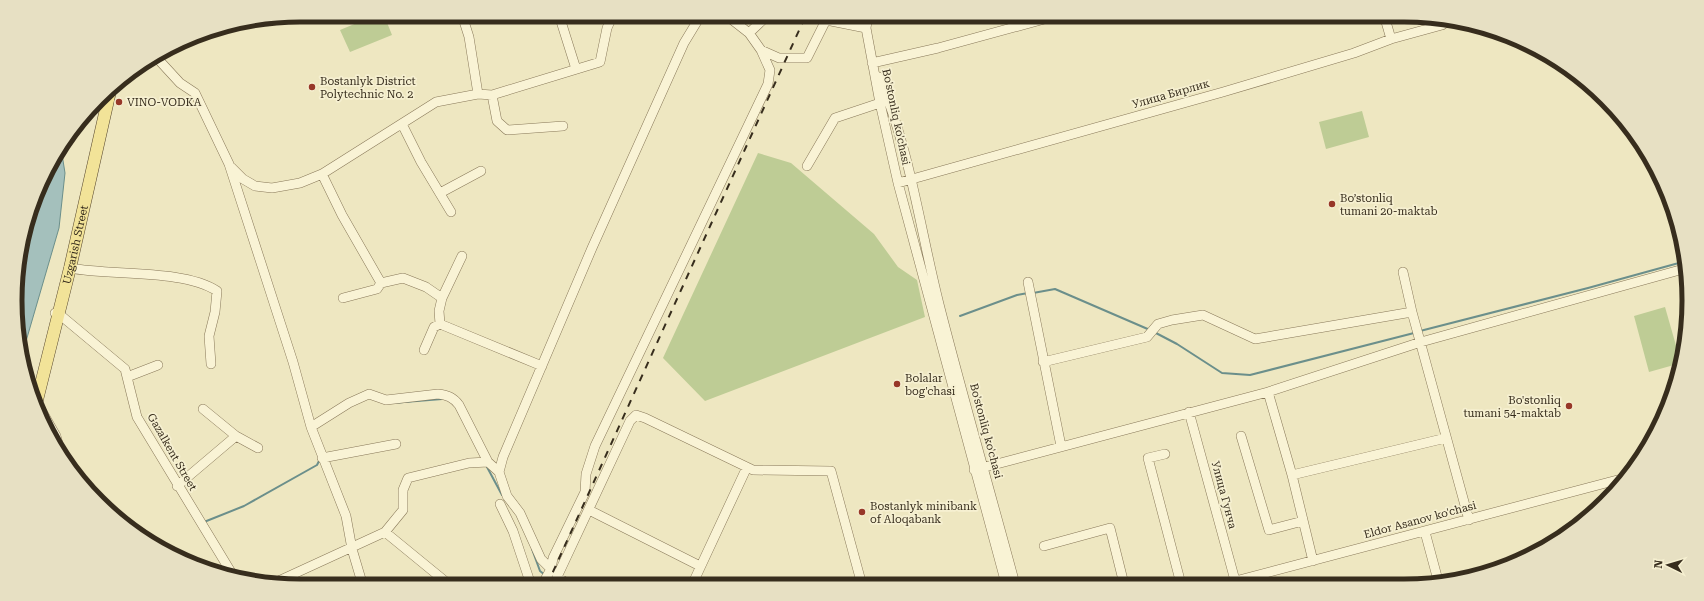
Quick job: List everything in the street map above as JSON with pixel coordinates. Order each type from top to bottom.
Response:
[{"type":"main road","name":"Uzgarish Street","points":[[36,387],[70,268],[108,100]]},
{"type":"main road","name":"Uzgarish Street","points":[[38,392],[57,313],[102,106]]},
{"type":"street","points":[[464,22],[469,37],[478,94]]},
{"type":"street","points":[[561,22],[576,69]]},
{"type":"street","points":[[228,164],[248,184],[263,188],[293,185],[322,174],[436,102],[478,94],[492,95],[600,62],[609,22]]},
{"type":"street","points":[[499,472],[595,241],[684,43],[697,22]]},
{"type":"street","points":[[546,579],[551,569],[553,558],[585,492],[586,474],[595,446],[768,84],[770,70],[761,50],[749,33],[735,22]]},
{"type":"street","points":[[749,33],[761,22]]},
{"type":"street","points":[[761,50],[779,58],[807,58],[825,22]]},
{"type":"street","points":[[836,22],[866,28]]},
{"type":"street","points":[[867,22],[866,28],[872,62],[938,48],[1033,22]]},
{"type":"street","points":[[1386,22],[1391,39]]},
{"type":"street","name":"Улица Бирлик","points":[[898,183],[1222,92],[1354,53],[1391,39],[1443,24]]},
{"type":"street","points":[[159,60],[180,83],[195,93],[228,164],[293,362],[311,427],[346,516],[352,549],[361,579]]},
{"type":"street","name":"Bo'stonliq ko'chasi","points":[[872,62],[898,183],[979,468],[1013,579]]},
{"type":"street","name":"Bo'stonliq ko'chasi","points":[[872,62],[889,100],[911,179],[939,304],[1005,579]]},
{"type":"street","points":[[492,95],[497,121],[507,130],[563,126]]},
{"type":"street","points":[[807,166],[835,118],[880,103]]},
{"type":"street","points":[[402,124],[421,162],[451,212]]},
{"type":"street","points":[[440,193],[481,171]]},
{"type":"street","points":[[322,174],[342,215],[381,283]]},
{"type":"street","points":[[440,324],[439,311],[442,298],[462,256]]},
{"type":"street","points":[[70,268],[89,272],[166,276],[207,285],[217,291],[215,312],[209,336],[211,364]]},
{"type":"street","points":[[979,468],[1268,392],[1420,340],[1680,270]]},
{"type":"street","points":[[1403,272],[1412,312],[1469,520]]},
{"type":"street","points":[[343,298],[376,289],[381,283],[403,278],[426,287],[442,298]]},
{"type":"street","points":[[1028,284],[1060,446]]},
{"type":"street","points":[[1043,362],[1147,337],[1158,324],[1203,315],[1255,339],[1412,312]]},
{"type":"street","name":"Gazalkent Street","points":[[57,313],[125,369],[137,417],[230,570]]},
{"type":"street","points":[[424,350],[434,327],[440,324],[542,366]]},
{"type":"street","points":[[127,377],[158,365]]},
{"type":"street","points":[[1268,392],[1292,475],[1313,560]]},
{"type":"street","points":[[311,427],[349,403],[369,394],[386,400],[438,394],[455,400],[459,404],[488,462],[499,472],[507,496],[520,513],[541,559],[551,569]]},
{"type":"street","points":[[203,409],[236,436],[258,448]]},
{"type":"street","name":"Улица Гунча","points":[[1189,412],[1234,579]]},
{"type":"street","points":[[560,579],[557,577],[630,421],[636,415],[753,470],[831,471],[860,579]]},
{"type":"street","points":[[178,486],[236,436]]},
{"type":"street","points":[[1241,436],[1269,530],[1303,522]]},
{"type":"street","points":[[1292,475],[1446,438]]},
{"type":"street","points":[[322,458],[396,444]]},
{"type":"street","points":[[1165,454],[1148,458],[1180,579]]},
{"type":"street","points":[[283,578],[352,549],[385,532],[402,510],[403,490],[408,478],[455,468],[469,463],[488,462]]},
{"type":"street","points":[[695,579],[747,467]]},
{"type":"street","name":"Eldor Asanov ko'chasi","points":[[1249,579],[1313,560],[1613,484]]},
{"type":"street","points":[[500,504],[513,531],[529,579]]},
{"type":"street","points":[[589,510],[700,566]]},
{"type":"street","points":[[1044,546],[1110,528],[1123,579]]},
{"type":"street","points":[[385,532],[442,579]]},
{"type":"street","points":[[1425,532],[1437,577]]},
{"type":"green space","points":[[359,22],[387,22],[392,35],[350,52],[340,30]]},
{"type":"green space","points":[[1362,111],[1369,137],[1326,149],[1319,122]]},
{"type":"green space","points":[[758,153],[791,163],[874,234],[898,267],[917,280],[925,317],[705,401],[663,358]]},
{"type":"green space","points":[[1665,307],[1678,351],[1675,365],[1649,372],[1634,316]]},
{"type":"water","points":[[62,156],[65,173],[59,228],[25,344],[22,300],[24,264],[27,246],[31,228],[43,194]]},
{"type":"waterway","points":[[1420,331],[1680,263]]},
{"type":"waterway","points":[[1033,293],[1055,289],[1150,330]]},
{"type":"waterway","points":[[960,316],[1017,295],[1028,293]]},
{"type":"waterway","points":[[1154,332],[1177,344],[1222,373],[1250,375],[1414,333]]},
{"type":"waterway","points":[[392,403],[442,399]]},
{"type":"waterway","points":[[204,522],[244,506],[317,465],[319,461]]},
{"type":"waterway","points":[[487,467],[502,495]]},
{"type":"waterway","points":[[532,549],[540,571],[545,575]]},
{"type":"railway","points":[[550,579],[803,22]]},
{"type":"place","name":"Bostanlyk District Polytechnic No. 2","points":[[312,87]]},
{"type":"place","name":"VINO-VODKA","points":[[119,102]]},
{"type":"place","name":"Bo’stonliq tumani 20-maktab","points":[[1332,204]]},
{"type":"place","name":"Bolalar bog'chasi","points":[[897,384]]},
{"type":"place","name":"Bo'stonliq tumani 54-maktab","points":[[1569,406]]},
{"type":"place","name":"Bostanlyk minibank of Aloqabank","points":[[862,512]]}]
